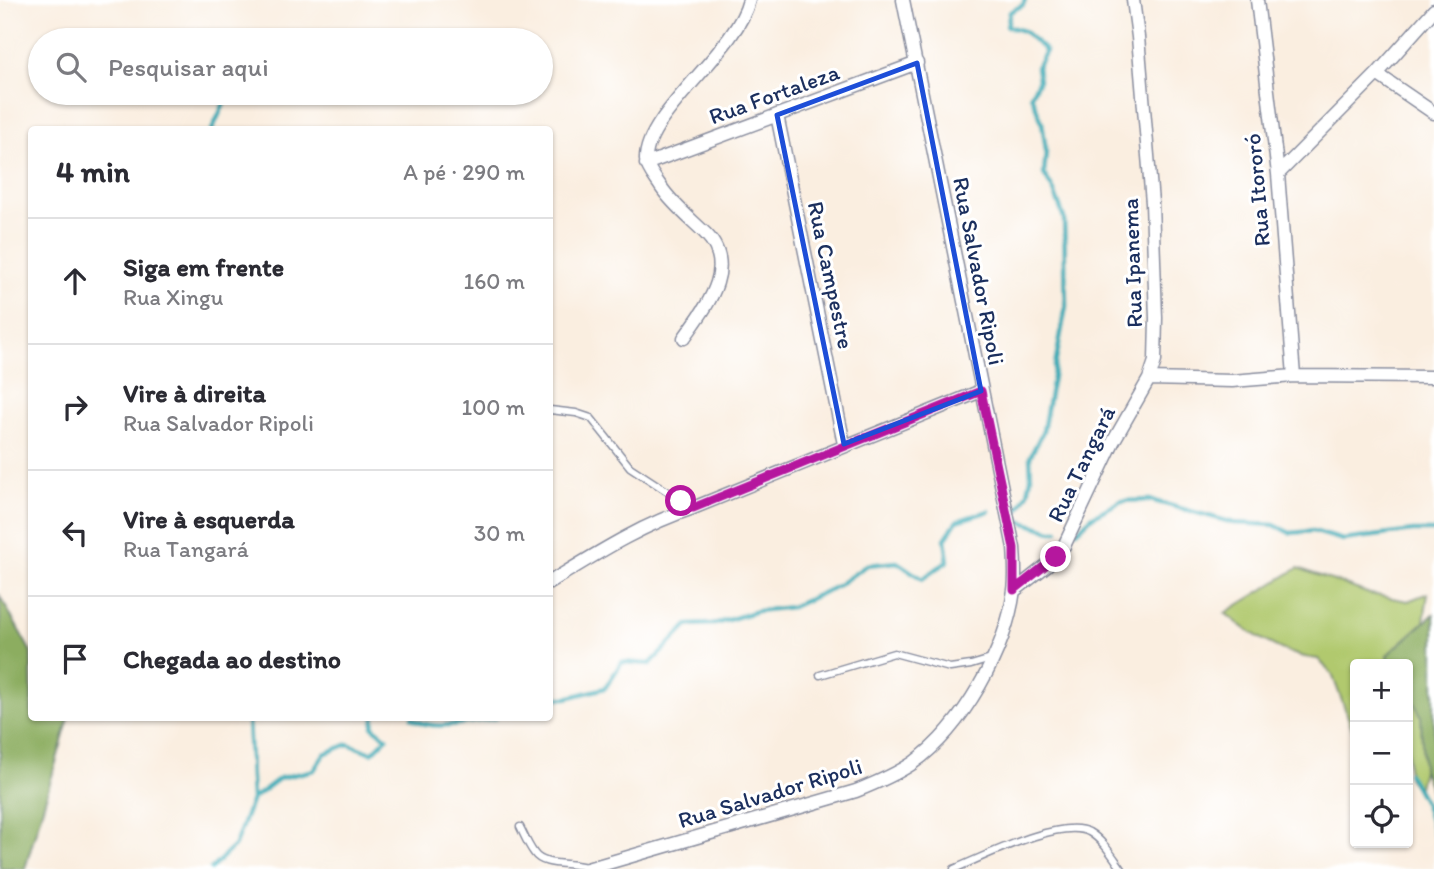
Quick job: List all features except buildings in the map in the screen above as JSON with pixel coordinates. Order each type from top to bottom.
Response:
[{"type":"street","points":[[684,338],[712,297],[719,279],[720,265],[716,248],[709,237],[667,197],[646,163],[646,153],[655,129],[733,34],[746,12],[749,0]]},
{"type":"street","name":"Rua Salvador Ripoli","points":[[589,869],[856,791],[889,778],[915,762],[945,734],[973,696],[1003,636],[1014,590],[1014,548],[903,0]]},
{"type":"street","name":"Rua Ipanema","points":[[1133,0],[1150,175],[1156,293],[1155,361],[1149,379]]},
{"type":"street","name":"Rua Itororó","points":[[1257,0],[1278,174],[1294,376]]},
{"type":"street","points":[[1278,174],[1377,74],[1434,10]]},
{"type":"street","name":"Rua Fortaleza","points":[[646,163],[917,63]]},
{"type":"street","points":[[1377,74],[1434,113]]},
{"type":"street","name":"Rua Campestre","points":[[777,115],[844,444]]},
{"type":"street","points":[[1149,379],[1232,381],[1294,376],[1434,377]]},
{"type":"street","name":"Rua Tangará","points":[[1014,590],[1047,565],[1064,546],[1113,442],[1149,379]]},
{"type":"street","points":[[553,580],[638,529],[981,391]]},
{"type":"lane","points":[[553,410],[576,412],[591,418],[630,467],[693,508]]},
{"type":"lane","points":[[820,675],[894,653],[950,668],[971,666],[993,658]]},
{"type":"lane","points":[[520,827],[539,859],[551,863],[579,864],[589,869]]},
{"type":"lane","points":[[954,869],[1016,843],[1069,827],[1083,829],[1099,839],[1122,869]]},
{"type":"highlighted area","points":[[917,63],[981,391],[844,444],[777,115]]},
{"type":"green space","points":[[1298,568],[1370,594],[1408,601],[1428,593],[1424,622],[1387,655],[1389,659],[1350,659],[1350,723],[1332,674],[1318,659],[1281,649],[1246,629],[1225,613]]},
{"type":"green space","points":[[0,596],[28,647],[28,721],[68,721],[25,869],[0,869]]},
{"type":"green space","points":[[1434,614],[1434,798],[1423,770],[1421,715],[1413,701],[1413,659],[1389,659],[1387,655]]},
{"type":"green space","points":[[1413,701],[1421,715],[1423,770],[1418,791],[1413,784]]},
{"type":"waterway","points":[[1025,0],[1023,5],[1010,12],[1007,26],[1024,31],[1046,51],[1037,67],[1039,80],[1031,95],[1042,122],[1046,151],[1044,174],[1064,218],[1066,306],[1043,431],[1030,457],[1031,478],[1028,493],[1013,519],[1058,531]]},
{"type":"waterway","points":[[214,126],[223,105]]},
{"type":"waterway","points":[[1077,531],[1093,516],[1121,501],[1150,500],[1234,523],[1274,525],[1290,533],[1313,531],[1343,540],[1434,531]]},
{"type":"waterway","points":[[553,698],[566,698],[605,688],[622,662],[650,664],[688,625],[715,624],[757,611],[792,607],[837,586],[867,565],[897,562],[922,579],[948,561],[945,539],[957,521],[989,511]]},
{"type":"waterway","points":[[248,721],[252,799]]},
{"type":"waterway","points":[[211,869],[235,845],[252,799],[280,778],[314,770],[324,754],[348,744],[372,753],[387,738],[373,727],[374,721]]},
{"type":"waterway","points":[[418,721],[430,725],[477,721]]},
{"type":"waterway","points":[[1413,782],[1425,804],[1434,833]]},
{"type":"route","points":[[681,501],[693,508],[844,444],[981,391],[1014,548],[1014,590],[1056,557]]}]
